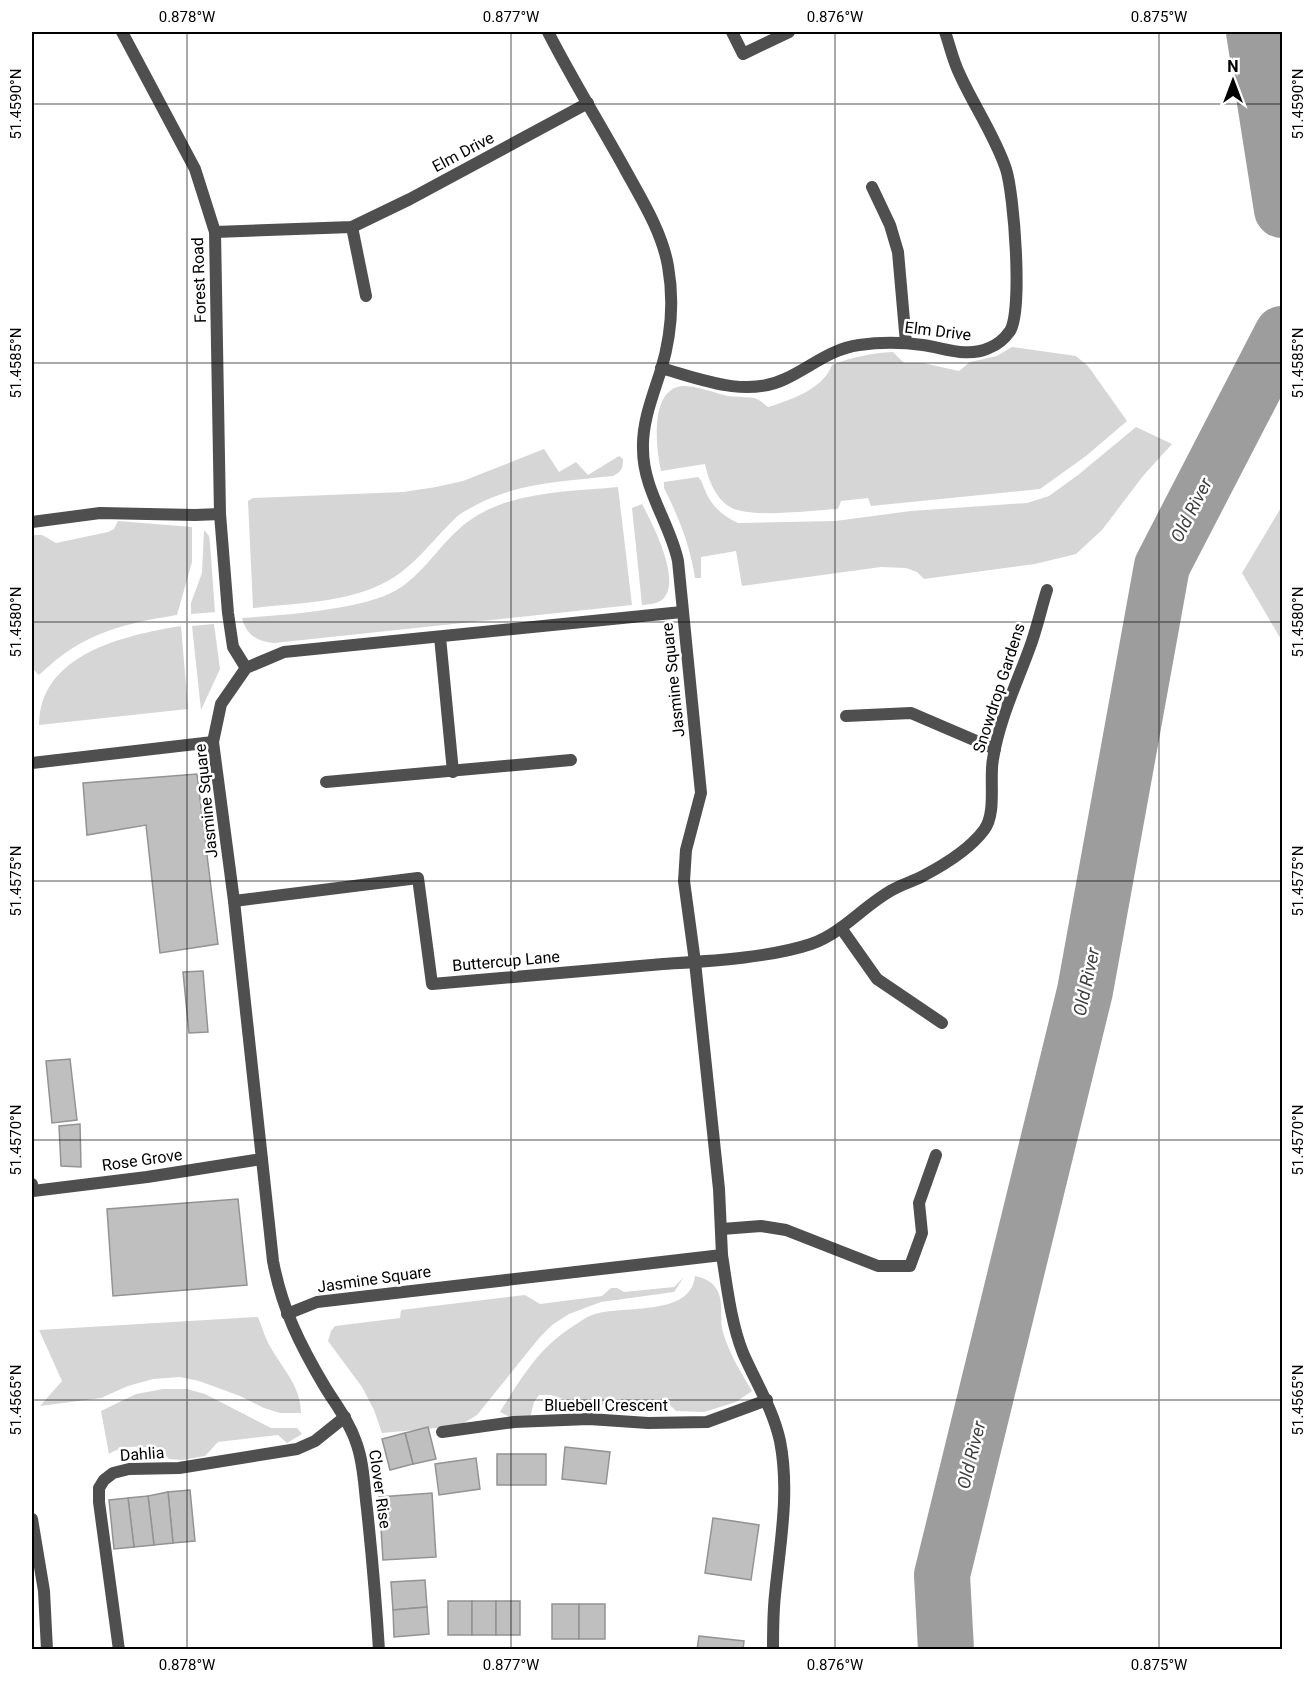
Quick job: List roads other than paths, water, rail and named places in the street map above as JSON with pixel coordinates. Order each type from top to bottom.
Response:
[{"type":"street","name":"Forest Road","points":[[123,32],[195,169],[215,232],[220,514],[233,647],[246,668]]},
{"type":"street","points":[[548,32],[656,228],[668,265],[671,309],[662,368],[644,431],[643,451],[650,488],[674,543],[678,561],[682,612]]},
{"type":"street","points":[[732,32],[743,54],[789,32]]},
{"type":"street","name":"Elm Drive","points":[[662,368],[727,386],[767,386],[786,379],[833,352],[856,345],[906,343],[964,353],[990,348],[1002,340],[1014,320],[1016,302],[1014,205],[1011,184],[999,153],[959,73],[945,32]]},
{"type":"street","name":"Elm Drive","points":[[215,232],[352,226],[410,199],[588,103]]},
{"type":"street","points":[[872,187],[890,225],[898,252],[906,343]]},
{"type":"street","points":[[352,226],[366,296]]},
{"type":"street","points":[[32,522],[100,513],[220,514]]},
{"type":"street","name":"Snowdrop Gardens","points":[[695,962],[783,951],[818,941],[841,928],[876,898],[951,860],[972,843],[986,828],[990,815],[992,759],[1010,698],[1031,645],[1047,590]]},
{"type":"street","name":"Jasmine Square","points":[[682,612],[701,793],[686,850],[684,881],[695,962],[722,1228],[722,1255],[339,1299],[317,1302],[287,1314],[278,1288],[273,1261],[234,901],[213,742],[221,704],[246,668],[284,652],[440,637],[682,612]]},
{"type":"street","points":[[440,637],[453,772]]},
{"type":"street","points":[[846,716],[911,713],[995,748]]},
{"type":"street","points":[[32,763],[213,742]]},
{"type":"street","points":[[326,782],[572,760]]},
{"type":"street","name":"Buttercup Lane","points":[[234,901],[418,878],[432,984],[695,962]]},
{"type":"street","points":[[841,928],[878,979],[942,1023]]},
{"type":"street","points":[[722,1228],[761,1226],[786,1230],[878,1266],[910,1266],[922,1233],[919,1203],[936,1155]]},
{"type":"street","name":"Rose Grove","points":[[32,1184],[33,1191],[147,1177],[262,1159]]},
{"type":"street","points":[[722,1255],[739,1340],[750,1368],[767,1400],[779,1438],[785,1484],[784,1518],[774,1598],[772,1650]]},
{"type":"street","name":"Clover Rise","points":[[287,1314],[301,1347],[345,1417],[362,1461],[379,1650]]},
{"type":"street","name":"Bluebell Crescent","points":[[442,1432],[514,1422],[589,1419],[648,1423],[707,1422],[767,1400]]},
{"type":"street","name":"Dahlia","points":[[119,1650],[99,1502],[99,1488],[105,1480],[113,1473],[129,1468],[179,1468],[297,1449],[315,1441],[345,1417]]},
{"type":"street","points":[[32,1519],[44,1591],[47,1650]]},
{"type":"waterway","name":"Old River","points":[[1254,32],[1282,210]]},
{"type":"waterway","name":"Old River","points":[[946,1650],[942,1575],[1085,991],[1162,566],[1282,334]]}]
